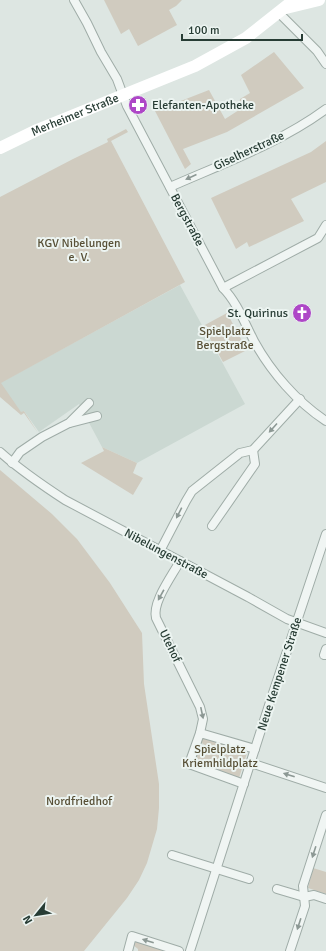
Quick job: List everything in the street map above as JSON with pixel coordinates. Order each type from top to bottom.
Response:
[{"type":"main road","name":"Merheimer Straße","points":[[0,148],[37,130],[123,96],[200,63],[246,38],[294,0]]},
{"type":"main road","points":[[282,10],[319,0]]},
{"type":"street","name":"Bergstraße","points":[[74,0],[117,79],[127,106],[223,288],[230,294],[255,343],[276,375],[300,399],[326,421]]},
{"type":"street","points":[[282,10],[317,51],[326,64]]},
{"type":"street","name":"Giselherstraße","points":[[170,187],[279,138],[316,117],[326,109]]},
{"type":"street","points":[[223,288],[318,238],[326,225]]},
{"type":"street","points":[[160,551],[192,491],[240,453],[253,450],[300,399]]},
{"type":"street","points":[[69,423],[89,403]]},
{"type":"street","points":[[12,463],[20,452],[42,437],[69,423],[96,416]]},
{"type":"street","points":[[212,526],[255,464],[253,450]]},
{"type":"street","name":"Nibelungenstraße","points":[[0,452],[12,463],[65,500],[287,619],[326,633]]},
{"type":"street","name":"Neue Kempener Straße","points":[[190,951],[326,534]]},
{"type":"street","name":"Utehof","points":[[180,561],[156,604],[155,612],[156,618],[200,707],[203,719],[200,732]]},
{"type":"street","points":[[326,649],[324,655],[326,655]]},
{"type":"street","points":[[244,784],[189,764],[200,732],[255,749]]},
{"type":"street","points":[[251,762],[326,788]]},
{"type":"street","points":[[290,951],[305,906],[303,886],[326,815]]},
{"type":"street","points":[[172,855],[217,868],[249,880]]},
{"type":"street","points":[[277,889],[304,897],[314,895],[326,899]]},
{"type":"street","points":[[128,951],[132,936],[179,951]]},
{"type":"shaded area","points":[[180,285],[245,404],[137,463],[102,447],[79,404],[39,432],[24,411],[21,413],[0,383]]},
{"type":"green space","points":[[104,0],[182,0],[169,10],[177,25],[138,46],[129,29],[121,34]]},
{"type":"green space","points":[[274,52],[304,88],[227,132],[183,149],[191,164],[185,169],[155,111],[209,90],[225,119],[239,110],[240,99],[250,93],[241,75]]},
{"type":"green space","name":"KGV Nibelungen e. V.","points":[[126,129],[128,132],[111,141],[185,282],[1,383],[21,412],[24,411],[38,433],[24,413],[21,415],[0,397],[0,197],[108,142],[107,139]]},
{"type":"green space","points":[[326,141],[326,182],[291,199],[304,221],[249,247],[247,242],[236,249],[211,198],[311,152]]},
{"type":"green space","name":"Spielplatz Bergstraße","points":[[227,313],[247,350],[223,362],[203,326]]},
{"type":"green space","points":[[102,447],[137,463],[133,473],[143,478],[133,495],[81,463],[104,451]]},
{"type":"green space","name":"Nordfriedhof","points":[[0,470],[52,514],[77,539],[110,583],[142,633],[144,684],[159,784],[157,829],[147,863],[139,880],[127,898],[84,951],[0,951]]},
{"type":"green space","name":"Spielplatz Kriemhildplatz","points":[[202,737],[248,750],[239,778],[199,765],[194,761],[196,752],[201,755],[205,745],[200,742]]},
{"type":"green space","points":[[313,868],[326,872],[326,894],[308,888]]},
{"type":"green space","points":[[137,941],[168,951],[138,951],[138,949],[133,945]]},
{"type":"place","name":"Elefanten-Apotheke","points":[[138,105]]},
{"type":"place","name":"St. Quirinus","points":[[302,313]]}]
